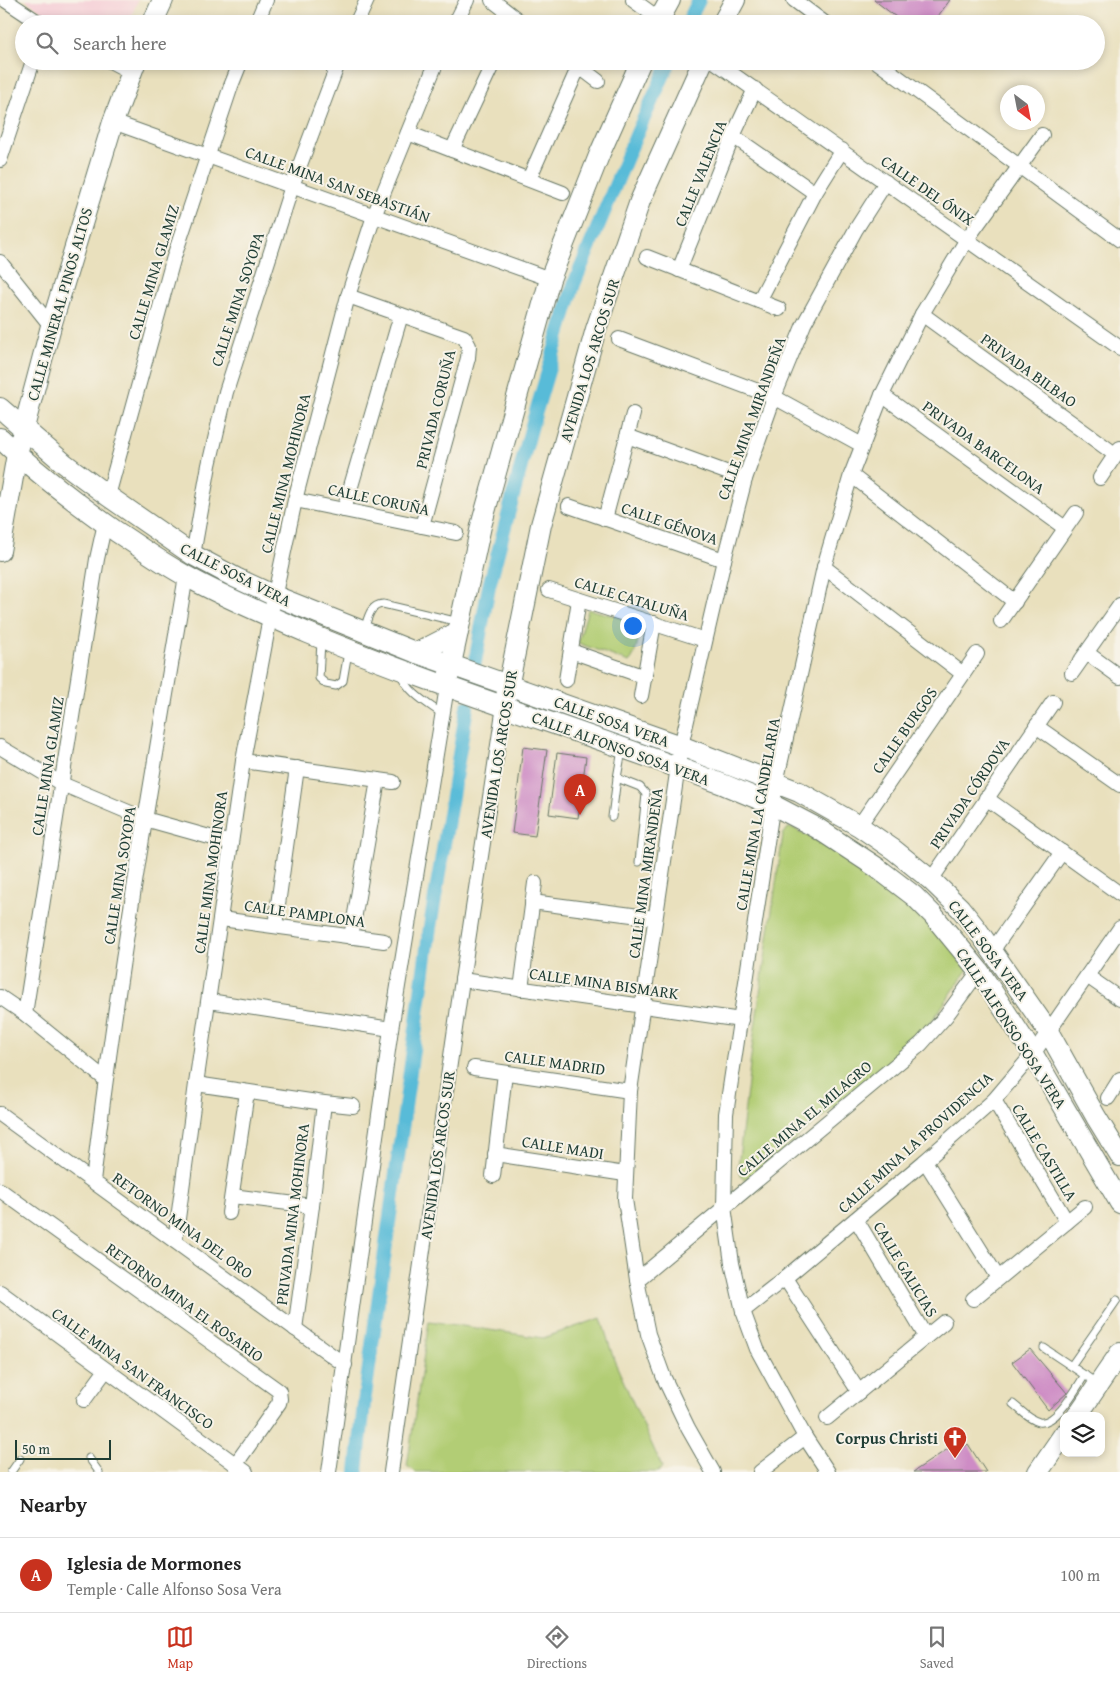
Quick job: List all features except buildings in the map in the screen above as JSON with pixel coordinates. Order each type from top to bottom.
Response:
[{"type":"main road","points":[[156,15],[162,0]]},
{"type":"main road","points":[[661,15],[670,0]]},
{"type":"main road","points":[[727,15],[735,0]]},
{"type":"main road","name":"CALLE MINERAL PINOS ALTOS","points":[[0,551],[16,454],[51,326],[113,122],[133,70]]},
{"type":"main road","points":[[447,687],[481,526],[550,279],[600,153],[637,70]]},
{"type":"main road","name":"AVENIDA LOS ARCOS SUR","points":[[504,706],[541,525],[596,329],[640,200],[699,70]]},
{"type":"main road","name":"CALLE SOSA VERA","points":[[0,408],[65,464],[108,496],[193,555],[236,578],[275,596],[450,666],[569,705],[799,792],[858,826],[894,850],[931,880],[960,908],[992,951],[1048,1031],[1120,1156]]},
{"type":"main road","name":"CALLE ALFONSO SOSA VERA","points":[[0,438],[16,454],[66,495],[146,552],[186,576],[270,617],[348,650],[447,687],[678,767],[773,805],[824,833],[876,867],[914,896],[934,915],[979,970],[1033,1054],[1120,1202]]},
{"type":"main road","points":[[417,653],[459,627]]},
{"type":"main road","points":[[1079,1412],[1092,1380],[1120,1353]]},
{"type":"main road","points":[[1038,1472],[1060,1440]]},
{"type":"street","points":[[5,0],[28,15]]},
{"type":"street","points":[[260,15],[266,0]]},
{"type":"street","points":[[360,15],[367,0]]},
{"type":"street","points":[[460,15],[467,0]]},
{"type":"street","points":[[492,0],[509,15]]},
{"type":"street","points":[[633,0],[651,15]]},
{"type":"street","points":[[794,0],[814,15]]},
{"type":"street","points":[[0,160],[31,70]]},
{"type":"street","name":"CALLE MINA GLAMIZ","points":[[108,496],[173,260],[237,70]]},
{"type":"street","name":"CALLE MINA SOYOPA","points":[[193,555],[209,465],[226,392],[292,186],[337,70]]},
{"type":"street","name":"CALLE MINA MOHINORA","points":[[175,1241],[243,761],[294,500],[348,296],[374,216],[433,70]]},
{"type":"street","points":[[452,150],[490,70]]},
{"type":"street","points":[[529,179],[574,70]]},
{"type":"street","points":[[584,70],[598,81]]},
{"type":"street","name":"CALLE DEL ÓNIX","points":[[727,70],[1120,348]]},
{"type":"street","points":[[888,70],[1120,240]]},
{"type":"street","name":"CALLE VALENCIA","points":[[680,270],[733,136],[755,89]]},
{"type":"street","name":"CALLE MINA SAN SEBASTIÁN","points":[[113,122],[550,279]]},
{"type":"street","points":[[408,133],[563,193]]},
{"type":"street","name":"CALLE MINA LA CANDELARIA","points":[[828,1472],[804,1437],[757,1349],[743,1311],[732,1263],[724,1207],[726,1114],[742,1020],[776,783],[824,567],[851,475],[882,395],[922,314],[967,239],[1042,135]]},
{"type":"street","points":[[733,136],[816,193]]},
{"type":"street","points":[[760,301],[816,193],[842,150]]},
{"type":"street","name":"CALLE MINA MIRANDEÑA","points":[[713,1472],[688,1428],[664,1378],[648,1334],[637,1280],[625,1199],[630,1091],[644,1007],[655,918],[681,746],[724,560],[745,479],[774,398],[804,324],[856,229],[886,182]]},
{"type":"street","points":[[646,257],[779,309]]},
{"type":"street","points":[[0,262],[51,326]]},
{"type":"street","name":"PRIVADA CORUÑA","points":[[348,296],[464,337],[469,346],[468,358],[422,526]]},
{"type":"street","name":"PRIVADA BILBAO","points":[[922,314],[1118,451],[1100,478]]},
{"type":"street","points":[[344,510],[401,315]]},
{"type":"street","points":[[618,339],[774,398],[862,445]]},
{"type":"street","name":"PRIVADA BARCELONA","points":[[882,395],[1065,528]]},
{"type":"street","name":"CALLE GÉNOVA","points":[[605,518],[633,414]]},
{"type":"street","points":[[627,436],[745,479]]},
{"type":"street","points":[[851,475],[1015,602]]},
{"type":"street","name":"CALLE CORUÑA","points":[[294,500],[456,533]]},
{"type":"street","name":"CALLE GÉNOVA","points":[[569,506],[724,560]]},
{"type":"street","points":[[1001,621],[1076,513]]},
{"type":"street","name":"CALLE MINA GLAMIZ","points":[[24,1014],[97,558],[105,523]]},
{"type":"street","points":[[824,567],[963,674]]},
{"type":"street","name":"CALLE MINA SOYOPA","points":[[93,1181],[105,1079],[145,819],[186,576]]},
{"type":"street","name":"CALLE CATALUÑA","points":[[549,590],[705,640]]},
{"type":"street","points":[[566,680],[579,600]]},
{"type":"street","points":[[1072,673],[1120,605]]},
{"type":"street","points":[[641,696],[654,623]]},
{"type":"street","points":[[571,650],[644,677]]},
{"type":"street","points":[[1087,653],[1120,677]]},
{"type":"street","name":"CALLE BURGOS","points":[[858,826],[978,654]]},
{"type":"street","points":[[330,1472],[391,1030],[447,687]]},
{"type":"street","name":"PRIVADA CÓRDOVA","points":[[931,880],[1052,702]]},
{"type":"street","name":"AVENIDA LOS ARCOS SUR","points":[[391,1472],[462,980],[504,706]]},
{"type":"street","points":[[1036,726],[1120,785]]},
{"type":"street","points":[[0,747],[62,784],[145,819],[231,843]]},
{"type":"street","points":[[243,761],[394,782]]},
{"type":"street","points":[[275,926],[297,768]]},
{"type":"street","points":[[351,937],[378,780]]},
{"type":"street","points":[[986,798],[1120,894]]},
{"type":"street","points":[[992,951],[1062,852]]},
{"type":"street","points":[[521,989],[535,883]]},
{"type":"street","points":[[532,902],[655,918]]},
{"type":"street","name":"CALLE PAMPLONA","points":[[221,919],[384,941]]},
{"type":"street","name":"CALLE MINA LA PROVIDENCIA","points":[[743,1311],[786,1278],[994,1100],[1033,1054],[1120,928]]},
{"type":"street","name":"CALLE MINA EL MILAGRO","points":[[637,1280],[921,1044],[946,1016],[979,970]]},
{"type":"street","points":[[1087,976],[1120,999]]},
{"type":"street","name":"CALLE MINA BISMARK","points":[[462,980],[742,1020]]},
{"type":"street","points":[[0,997],[105,1079]]},
{"type":"street","points":[[209,1001],[391,1030]]},
{"type":"street","name":"CALLE MADRID","points":[[474,1068],[630,1091]]},
{"type":"street","points":[[493,1176],[505,1072]]},
{"type":"street","points":[[1108,1098],[1120,1080]]},
{"type":"street","points":[[196,1084],[353,1106]]},
{"type":"street","points":[[230,1213],[247,1092]]},
{"type":"street","name":"CALLE CASTILLA","points":[[994,1100],[1067,1222]]},
{"type":"street","name":"PRIVADA MINA MOHINORA","points":[[295,1329],[324,1103]]},
{"type":"street","name":"RETORNO MINA DEL ORO","points":[[0,1114],[345,1365]]},
{"type":"street","name":"CALLE MADI","points":[[495,1154],[625,1174]]},
{"type":"street","points":[[925,1161],[998,1278]]},
{"type":"street","name":"RETORNO MINA EL ROSARIO","points":[[0,1190],[279,1391],[279,1403],[241,1469]]},
{"type":"street","points":[[232,1196],[312,1206]]},
{"type":"street","name":"CALLE CASTILLA","points":[[973,1298],[1085,1207]]},
{"type":"street","name":"CALLE GALICIAS","points":[[856,1219],[926,1337]]},
{"type":"street","points":[[786,1278],[859,1392]]},
{"type":"street","name":"CALLE MINA SAN FRANCISCO","points":[[0,1292],[241,1469]]},
{"type":"street","name":"CALLE GALICIAS","points":[[827,1418],[944,1322]]},
{"type":"street","points":[[84,1400],[106,1370]]},
{"type":"street","points":[[760,1472],[804,1437]]},
{"type":"lane","points":[[363,632],[371,610],[375,606],[383,604],[459,627]]},
{"type":"lane","points":[[321,638],[319,678],[326,684],[336,686],[343,681],[348,650]]},
{"type":"lane","points":[[400,669],[405,683],[412,692],[442,714]]},
{"type":"lane","points":[[612,817],[623,748]]},
{"type":"lane","points":[[617,778],[640,787],[646,794],[639,862]]},
{"type":"lane","points":[[1072,1366],[1117,1300]]},
{"type":"lane","points":[[1013,1404],[1033,1420],[1041,1423],[1048,1422],[1092,1380],[1044,1348]]},
{"type":"lane","points":[[89,1458],[100,1472]]},
{"type":"lane","points":[[11,1472],[20,1459]]},
{"type":"shaded area","points":[[25,0],[138,0],[132,15],[48,15]]},
{"type":"green space","points":[[588,609],[638,622],[636,649],[629,662],[578,643]]},
{"type":"green space","points":[[788,828],[793,828],[850,859],[924,915],[970,966],[932,1021],[907,1047],[754,1174],[744,1179],[740,1176],[738,1167],[752,1048],[783,835]]},
{"type":"green space","points":[[601,1318],[614,1360],[662,1467],[658,1472],[416,1472],[407,1466],[429,1321],[543,1338]]},
{"type":"waterway","points":[[692,15],[699,0]]},
{"type":"waterway","points":[[475,662],[489,586],[532,425],[574,284],[637,133],[666,70]]},
{"type":"waterway","points":[[357,1472],[364,1403],[430,927],[467,707]]},
{"type":"place","name":"Iglesia de Mormones","points":[[580,815]]},
{"type":"place","name":"Corpus Christi","points":[[955,1459]]}]
